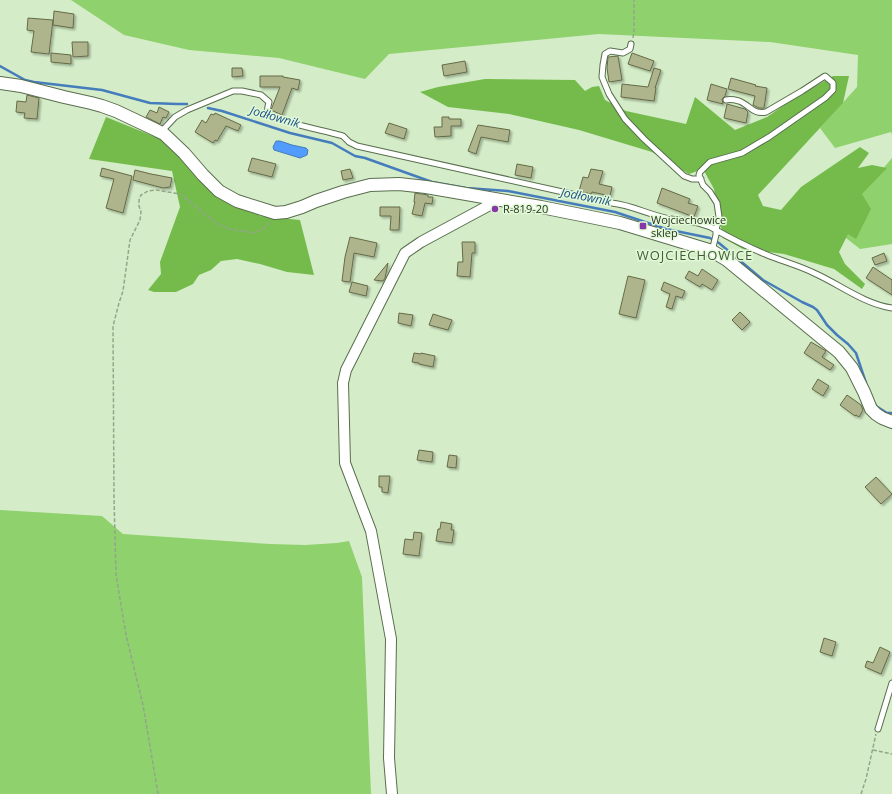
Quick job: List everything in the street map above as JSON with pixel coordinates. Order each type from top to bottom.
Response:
[{"type":"street","points":[[0,83],[21,86],[102,106],[116,111],[164,134],[219,191],[237,201],[275,213],[286,212],[343,192],[370,185],[399,184],[426,187],[620,223],[712,251],[726,260],[839,352],[852,368],[871,409],[882,418],[892,422]]},
{"type":"street","points":[[392,794],[389,758],[391,639],[371,531],[345,463],[343,383],[346,370],[405,254],[421,242],[499,200]]},
{"type":"lane","points":[[632,44],[630,49],[623,53],[610,51],[605,54],[602,65],[602,77],[609,94],[625,119],[677,170],[684,176],[692,179],[700,179]]},
{"type":"lane","points":[[712,251],[719,217],[716,203],[700,179],[700,172],[710,162],[742,153],[770,137],[825,98],[833,90],[833,83],[825,76],[766,112],[760,113],[754,111],[740,101],[731,99],[726,100]]},
{"type":"lane","points":[[161,133],[175,117],[187,110],[233,91],[242,91],[261,95],[269,102],[267,110],[270,116],[280,120],[343,136],[349,142],[357,146],[621,204],[671,219],[691,221],[709,226],[733,240],[766,255],[816,273],[874,304],[892,308]]},
{"type":"lane","points":[[878,729],[892,683]]},
{"type":"path","points":[[632,44],[634,30],[634,0]]},
{"type":"path","points":[[158,794],[143,705],[126,636],[116,575],[113,326],[123,291],[130,240],[140,220],[141,212],[139,200],[141,195],[148,191],[156,190],[180,194],[216,223],[229,229],[255,233],[267,226],[275,213]]},
{"type":"path","points":[[861,794],[878,729]]},
{"type":"path","points":[[872,750],[892,754]]},
{"type":"green space","points":[[71,0],[892,0],[892,135],[891,132],[835,148],[820,128],[857,87],[858,55],[770,42],[599,34],[389,54],[365,79],[279,58],[189,50],[124,35]]},
{"type":"green space","points":[[833,76],[849,76],[843,103],[758,195],[763,206],[781,210],[801,187],[860,147],[869,153],[858,168],[872,165],[887,168],[862,194],[871,209],[856,239],[848,234],[839,252],[845,264],[865,284],[862,289],[834,269],[784,254],[743,249],[723,238],[714,189],[703,169],[689,174],[652,152],[579,130],[509,114],[448,107],[420,92],[438,87],[485,79],[575,80],[585,91],[592,87],[599,86],[605,100],[626,111],[686,124],[695,97],[735,130],[767,117],[787,103]]},
{"type":"green space","points":[[106,117],[168,142],[260,216],[300,220],[314,275],[287,272],[237,259],[221,261],[211,270],[199,275],[193,284],[176,292],[154,292],[148,290],[161,274],[160,262],[180,207],[172,171],[89,159]]},
{"type":"green space","points":[[892,158],[892,244],[860,249],[841,234],[859,197]]},
{"type":"green space","points":[[0,510],[102,516],[123,534],[270,544],[305,545],[349,541],[362,577],[371,794],[0,794]]},
{"type":"water","points":[[276,141],[306,148],[308,150],[307,155],[300,158],[274,150],[273,147]]},
{"type":"building","points":[[54,11],[74,14],[73,28],[53,25]]},
{"type":"building","points":[[28,18],[53,20],[49,54],[31,52],[34,31],[27,30]]},
{"type":"building","points":[[72,42],[88,42],[88,56],[73,57]]},
{"type":"building","points":[[51,53],[71,55],[71,64],[51,62]]},
{"type":"building","points":[[632,53],[654,61],[650,71],[628,64]]},
{"type":"building","points":[[618,56],[622,80],[609,82],[607,68],[608,57]]},
{"type":"building","points":[[465,61],[467,72],[444,76],[442,65]]},
{"type":"building","points":[[232,68],[242,68],[243,76],[232,77]]},
{"type":"building","points":[[654,68],[661,70],[655,88],[654,101],[621,97],[622,84],[648,87]]},
{"type":"building","points":[[260,76],[283,76],[300,80],[298,90],[292,88],[282,115],[271,110],[280,87],[260,87]]},
{"type":"building","points":[[731,78],[756,85],[755,86],[767,88],[764,108],[759,108],[753,105],[755,96],[728,89]]},
{"type":"building","points":[[711,84],[727,89],[725,96],[722,99],[723,104],[707,100]]},
{"type":"building","points":[[27,95],[39,98],[37,119],[24,118],[25,113],[16,112],[17,101],[26,102]]},
{"type":"building","points":[[727,104],[745,109],[748,112],[746,123],[724,118]]},
{"type":"building","points":[[159,107],[169,112],[166,118],[163,117],[160,124],[146,117],[150,110],[157,113]]},
{"type":"building","points":[[215,113],[241,125],[238,131],[226,126],[217,141],[215,140],[213,143],[195,132],[202,120],[206,123],[211,114],[214,115]]},
{"type":"building","points":[[442,117],[449,117],[449,119],[461,119],[461,126],[451,126],[451,136],[435,137],[434,127],[442,127]]},
{"type":"building","points":[[389,123],[407,129],[404,139],[385,133]]},
{"type":"building","points":[[478,125],[510,130],[508,142],[481,137],[476,154],[468,151]]},
{"type":"building","points":[[252,158],[276,164],[272,177],[248,171]]},
{"type":"building","points":[[517,164],[533,167],[531,178],[515,175]]},
{"type":"building","points":[[102,168],[132,176],[123,213],[106,208],[114,179],[100,176]]},
{"type":"building","points":[[350,169],[353,178],[343,180],[341,171]]},
{"type":"building","points":[[591,169],[603,171],[599,184],[612,187],[610,196],[579,191],[583,177],[588,178]]},
{"type":"building","points":[[135,170],[172,178],[170,187],[163,188],[133,180]]},
{"type":"building","points":[[662,188],[690,199],[688,203],[698,206],[694,217],[657,203]]},
{"type":"building","points":[[415,193],[433,197],[432,204],[425,203],[422,216],[412,214],[415,202]]},
{"type":"building","points":[[380,207],[400,207],[399,230],[390,230],[391,216],[380,216]]},
{"type":"building","points":[[350,237],[377,243],[374,257],[354,253],[350,282],[342,281],[345,257]]},
{"type":"building","points":[[462,242],[475,242],[475,253],[472,253],[470,277],[457,276],[458,262],[463,262]]},
{"type":"building","points":[[884,253],[887,261],[875,265],[872,258]]},
{"type":"building","points":[[388,263],[383,281],[374,280]]},
{"type":"building","points":[[873,267],[892,280],[892,295],[866,278]]},
{"type":"building","points":[[702,269],[718,280],[712,290],[702,284],[700,287],[685,278],[689,271],[698,276]]},
{"type":"building","points":[[628,276],[645,280],[636,318],[619,314]]},
{"type":"building","points":[[352,282],[368,286],[366,296],[349,292]]},
{"type":"building","points":[[664,282],[685,291],[682,298],[676,296],[672,309],[666,307],[670,294],[661,290]]},
{"type":"building","points":[[740,312],[750,322],[742,330],[732,320]]},
{"type":"building","points":[[399,313],[413,315],[411,326],[398,323]]},
{"type":"building","points":[[433,314],[452,320],[448,330],[429,325]]},
{"type":"building","points":[[811,342],[826,351],[822,357],[834,365],[830,370],[804,353]]},
{"type":"building","points":[[414,353],[435,356],[433,367],[412,362]]},
{"type":"building","points":[[818,379],[829,386],[823,396],[812,389]]},
{"type":"building","points":[[847,395],[861,405],[863,410],[859,417],[856,415],[855,416],[840,405]]},
{"type":"building","points":[[419,450],[433,452],[432,462],[417,460]]},
{"type":"building","points":[[449,455],[457,456],[456,468],[447,467]]},
{"type":"building","points":[[379,476],[390,476],[388,493],[382,492],[382,487],[379,487]]},
{"type":"building","points":[[876,477],[892,494],[881,504],[865,487]]},
{"type":"building","points":[[441,522],[452,524],[451,530],[454,530],[452,543],[436,541]]},
{"type":"building","points":[[414,532],[422,533],[419,556],[403,554],[405,539],[413,540]]},
{"type":"building","points":[[824,638],[836,642],[832,656],[820,652]]},
{"type":"building","points":[[880,647],[890,652],[881,674],[865,667],[867,661],[873,663]]},
{"type":"waterway","name":"Jodłownik","points":[[0,66],[25,80],[34,82],[102,90],[150,103],[187,104]]},
{"type":"waterway","name":"Jodłownik","points":[[208,108],[222,111],[290,133],[332,143],[355,156],[365,158],[432,182],[466,188],[508,191],[615,212],[666,229],[710,238],[719,243],[763,280],[817,310],[827,325],[856,353],[866,383]]},
{"type":"waterway","name":"Jodłownik","points":[[875,404],[887,413],[892,413]]},
{"type":"place","name":"R-819-20","points":[[495,209]]},
{"type":"place","name":"Wojciechowice sklep","points":[[643,226]]},
{"type":"district","name":"WOJCIECHOWICE","points":[[695,255]]}]
